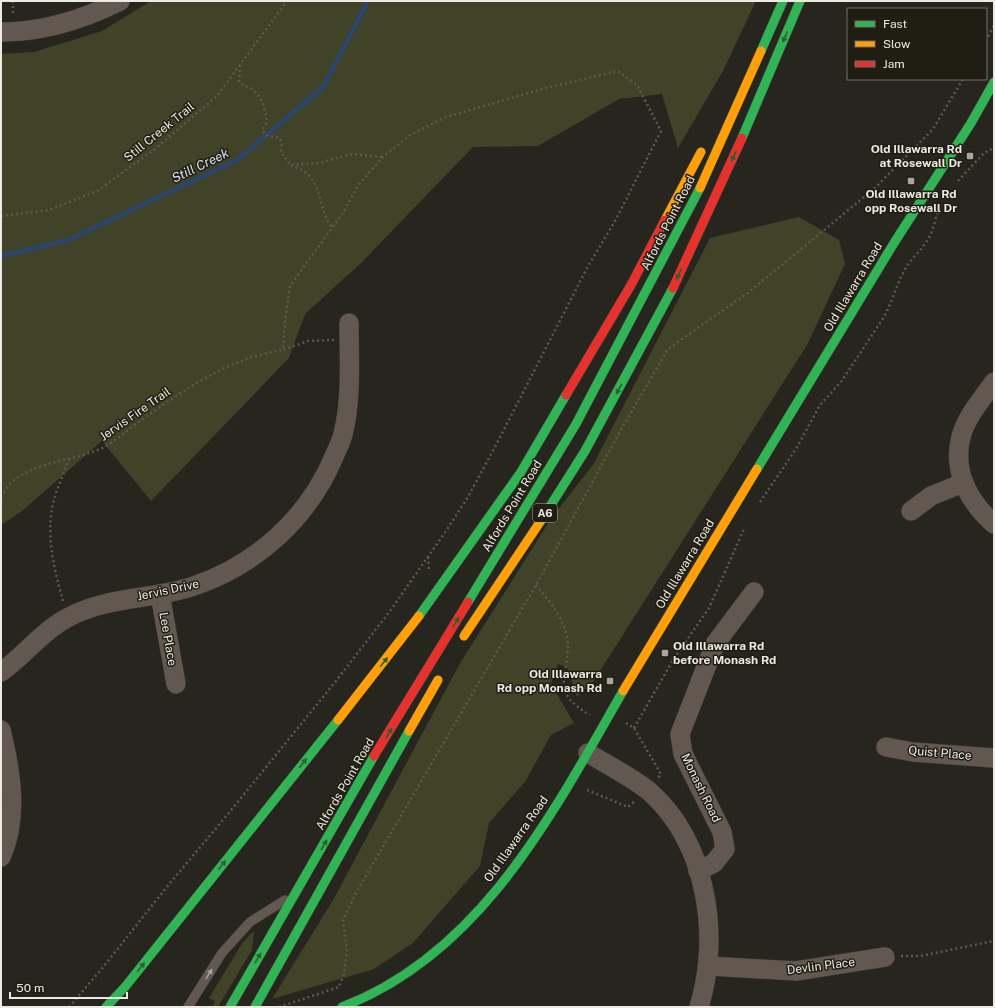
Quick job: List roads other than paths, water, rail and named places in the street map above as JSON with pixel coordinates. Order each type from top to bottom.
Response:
[{"type":"main road","name":"Alfords Point Road","points":[[230,1007],[375,755],[576,424],[697,195],[782,1]]},
{"type":"main road","name":"A6","points":[[458,645],[585,451],[665,305],[736,153],[800,1]]},
{"type":"main road","name":"A6","points":[[732,93],[751,70]]},
{"type":"main road","name":"Old Illawarra Road","points":[[342,1007],[374,993],[400,979],[445,945],[496,890],[532,841],[588,753],[652,641],[896,240],[991,93]]},
{"type":"main road","points":[[106,1007],[125,987],[401,641],[521,472],[631,285],[707,142]]},
{"type":"main road","points":[[256,1007],[442,672]]},
{"type":"street","points":[[1,32],[61,25],[99,12],[120,1]]},
{"type":"street","name":"Jervis Drive","points":[[1,672],[68,617],[93,607],[193,586],[224,574],[265,548],[300,514],[326,476],[343,435],[349,392],[349,323]]},
{"type":"street","points":[[994,382],[974,411],[961,437],[959,465],[963,483],[971,499],[994,524]]},
{"type":"street","points":[[911,511],[931,496],[963,483]]},
{"type":"street","name":"Monash Road","points":[[698,871],[714,863],[725,849],[722,832],[683,754],[680,734],[715,644],[754,592]]},
{"type":"street","name":"Lee Place","points":[[160,594],[176,684]]},
{"type":"street","points":[[1,730],[8,761],[12,807],[6,845],[1,857]]},
{"type":"street","name":"Quist Place","points":[[886,747],[913,752],[994,758]]},
{"type":"street","points":[[588,753],[649,791],[668,810],[682,832],[698,871],[706,908],[709,966],[699,1007]]},
{"type":"street","name":"Devlin Place","points":[[709,966],[796,971],[885,957]]},
{"type":"lane","points":[[188,1007],[222,953],[250,922],[297,892]]},
{"type":"waterway","name":"Still Creek","points":[[1,256],[68,240],[237,160],[323,87],[368,1]]},
{"type":"place","name":"Old Illawarra Rd at Rosewall Dr","points":[[970,156]]},
{"type":"place","name":"Old Illawarra Rd opp Rosewall Dr","points":[[911,181]]},
{"type":"place","name":"Old Illawarra Rd before Monash Rd","points":[[665,653]]},
{"type":"place","name":"Old Illawarra Rd opp Monash Rd","points":[[610,681]]}]
